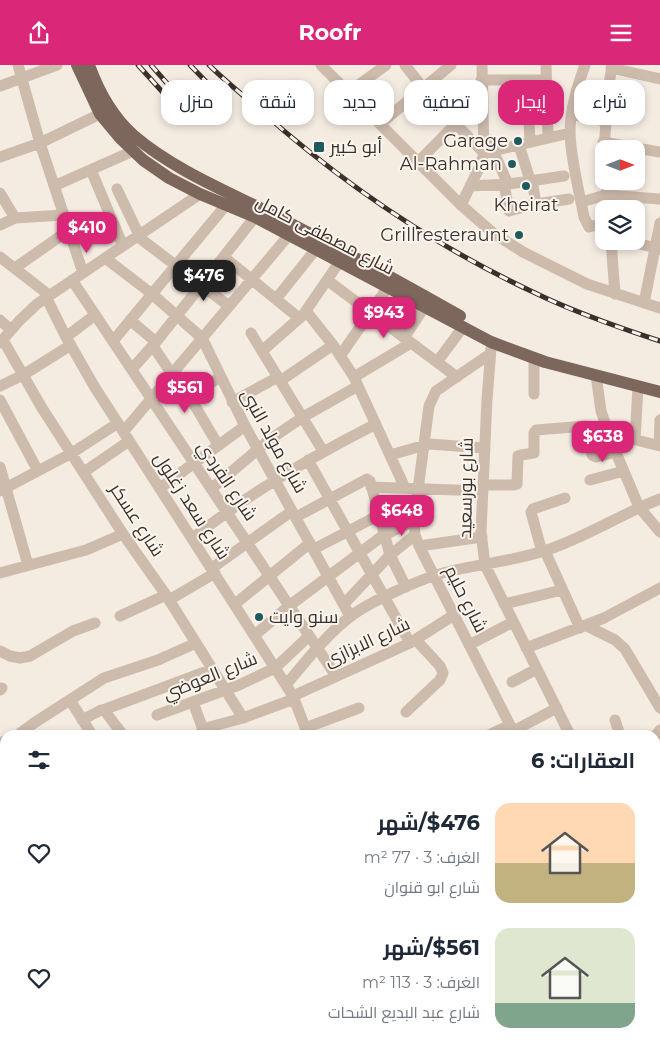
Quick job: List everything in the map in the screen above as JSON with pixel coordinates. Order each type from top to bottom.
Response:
[{"type":"main road","name":"شارع مصطفى كامل","points":[[77,65],[100,114],[120,138],[143,160],[169,178],[200,194],[255,217],[340,261],[463,327],[491,348],[660,392]]},
{"type":"main road","name":"شارع مصطفى كامل","points":[[89,65],[95,81],[111,109],[131,133],[183,170],[330,244],[498,336],[548,356],[660,385]]},
{"type":"street","points":[[18,65],[40,143],[83,273]]},
{"type":"street","points":[[0,86],[58,65]]},
{"type":"street","points":[[321,65],[337,80]]},
{"type":"street","points":[[365,80],[386,65]]},
{"type":"street","points":[[405,65],[416,80]]},
{"type":"street","points":[[433,80],[451,65]]},
{"type":"street","points":[[481,80],[482,65]]},
{"type":"street","points":[[546,65],[546,80]]},
{"type":"street","points":[[584,65],[574,98],[570,133],[584,217],[589,227],[595,225]]},
{"type":"street","points":[[610,80],[612,66],[660,79]]},
{"type":"street","points":[[394,113],[404,104]]},
{"type":"street","points":[[0,157],[40,143],[100,114]]},
{"type":"street","points":[[380,125],[461,205],[493,233],[523,252],[587,284],[660,308]]},
{"type":"street","points":[[418,162],[454,125]]},
{"type":"street","points":[[456,125],[489,152]]},
{"type":"street","points":[[483,125],[484,136],[489,152],[506,184],[509,211],[536,204],[569,199]]},
{"type":"street","points":[[526,125],[525,144],[536,204]]},
{"type":"street","points":[[548,125],[548,138]]},
{"type":"street","points":[[604,140],[605,125]]},
{"type":"street","points":[[461,205],[489,152],[570,133]]},
{"type":"street","points":[[645,150],[660,152]]},
{"type":"street","points":[[54,186],[134,151]]},
{"type":"street","points":[[91,169],[123,245]]},
{"type":"street","points":[[470,186],[506,184],[564,175]]},
{"type":"street","points":[[117,189],[138,236],[229,306]]},
{"type":"street","points":[[606,190],[607,200]]},
{"type":"street","points":[[0,193],[15,218]]},
{"type":"street","points":[[1,342],[27,312],[48,296],[200,194]]},
{"type":"street","points":[[581,202],[606,195],[660,199]]},
{"type":"street","points":[[113,341],[226,205]]},
{"type":"street","points":[[0,225],[15,218],[64,215]]},
{"type":"street","points":[[132,369],[255,217]]},
{"type":"street","points":[[644,303],[658,248],[660,223]]},
{"type":"street","points":[[0,271],[8,262],[69,230]]},
{"type":"street","points":[[84,472],[124,432],[150,398],[289,235]]},
{"type":"street","points":[[645,245],[658,248]]},
{"type":"street","points":[[276,299],[316,249]]},
{"type":"street","points":[[612,250],[615,293]]},
{"type":"street","points":[[224,257],[276,299],[302,315],[333,345],[356,381],[405,488]]},
{"type":"street","name":"شارع مولد النبى","points":[[105,258],[152,293],[202,338],[232,403],[350,616]]},
{"type":"street","points":[[262,351],[302,315],[340,261]]},
{"type":"street","points":[[8,262],[48,296]]},
{"type":"street","name":"شارع الفردي","points":[[72,280],[336,677]]},
{"type":"street","points":[[327,280],[457,377]]},
{"type":"street","points":[[340,355],[388,287]]},
{"type":"street","name":"شارع سعد زغلول","points":[[48,296],[68,341],[94,386],[294,698],[305,730]]},
{"type":"street","points":[[211,489],[258,449],[356,381],[408,340],[425,306]]},
{"type":"street","points":[[0,386],[23,375],[68,341],[95,315]]},
{"type":"street","points":[[0,320],[11,330]]},
{"type":"street","points":[[130,320],[154,344],[190,397],[218,445]]},
{"type":"street","points":[[437,362],[463,327]]},
{"type":"street","points":[[251,333],[323,451]]},
{"type":"street","name":"شارع عسكر","points":[[1,342],[123,534],[167,597],[243,717]]},
{"type":"street","points":[[232,403],[279,379],[333,345]]},
{"type":"street","name":"شارع حليم","points":[[491,348],[433,395],[414,520],[417,541],[512,730]]},
{"type":"street","name":"شارع بورسعيد","points":[[491,348],[483,488],[482,537],[485,565],[568,730]]},
{"type":"street","points":[[534,359],[534,394]]},
{"type":"street","points":[[596,375],[601,411],[608,433],[639,507],[660,532]]},
{"type":"street","points":[[190,397],[220,377]]},
{"type":"street","points":[[635,440],[638,387]]},
{"type":"street","points":[[0,400],[38,471]]},
{"type":"street","points":[[608,433],[659,445],[660,420]]},
{"type":"street","points":[[193,539],[226,512],[275,479],[323,451],[376,424]]},
{"type":"street","points":[[160,487],[245,426]]},
{"type":"street","points":[[120,616],[167,597],[213,571],[247,543],[294,514],[368,483],[405,488],[483,488],[514,485],[517,483],[518,456],[534,453],[534,433],[537,430],[586,426],[592,455],[596,457],[616,452]]},
{"type":"street","points":[[3,489],[72,453],[124,432]]},
{"type":"street","points":[[390,455],[425,445],[437,444],[485,448]]},
{"type":"street","points":[[308,460],[385,598],[413,641],[440,666],[443,673],[440,680],[406,712]]},
{"type":"street","points":[[0,467],[3,489],[28,565]]},
{"type":"street","points":[[590,480],[624,471]]},
{"type":"street","points":[[368,483],[390,555],[406,587]]},
{"type":"street","points":[[565,498],[533,509],[531,512],[543,551],[583,627],[615,640],[625,649],[660,708]]},
{"type":"street","points":[[286,685],[317,648],[350,616],[406,587],[448,572],[526,557],[565,544],[639,507],[660,499]]},
{"type":"street","points":[[235,604],[269,576],[312,546],[348,531],[379,515]]},
{"type":"street","points":[[255,635],[289,606],[384,534],[414,520]]},
{"type":"street","points":[[0,573],[86,550],[123,534]]},
{"type":"street","points":[[344,605],[390,555],[417,541],[482,537]]},
{"type":"street","points":[[526,648],[604,618],[660,588]]},
{"type":"street","points":[[504,604],[562,590]]},
{"type":"street","name":"شارع الابزازى","points":[[209,730],[294,698],[413,641],[454,615]]},
{"type":"street","points":[[469,645],[513,622]]},
{"type":"street","points":[[0,651],[20,658],[30,656],[74,631],[95,623]]},
{"type":"street","name":"شارع العوضي","points":[[157,715],[226,690],[275,668],[309,636]]},
{"type":"street","points":[[25,730],[104,678],[158,660],[196,643]]},
{"type":"street","points":[[82,720],[103,710],[213,669]]},
{"type":"street","points":[[512,682],[537,669]]},
{"type":"street","points":[[70,700],[89,730]]},
{"type":"street","points":[[193,702],[203,730]]},
{"type":"street","points":[[310,730],[359,708]]},
{"type":"street","points":[[512,730],[557,708]]},
{"type":"street","points":[[103,710],[119,730]]},
{"type":"street","points":[[615,720],[618,730]]},
{"type":"street","points":[[660,1043],[660,1051]]},
{"type":"railway","points":[[138,65],[161,90]]},
{"type":"railway","points":[[151,65],[164,80]]},
{"type":"railway","points":[[190,65],[204,80]]},
{"type":"railway","points":[[209,65],[323,163],[424,233],[496,274],[548,299],[596,319],[660,341]]},
{"type":"place","name":"Garage","points":[[518,141]]},
{"type":"place","name":"أبو كبير","points":[[319,147]]},
{"type":"place","name":"Al-Rahman","points":[[512,164]]},
{"type":"place","name":"Kheirat","points":[[526,186]]},
{"type":"place","name":"Grillresteraunt","points":[[519,235]]},
{"type":"place","name":"سنو وايت","points":[[259,617]]}]
